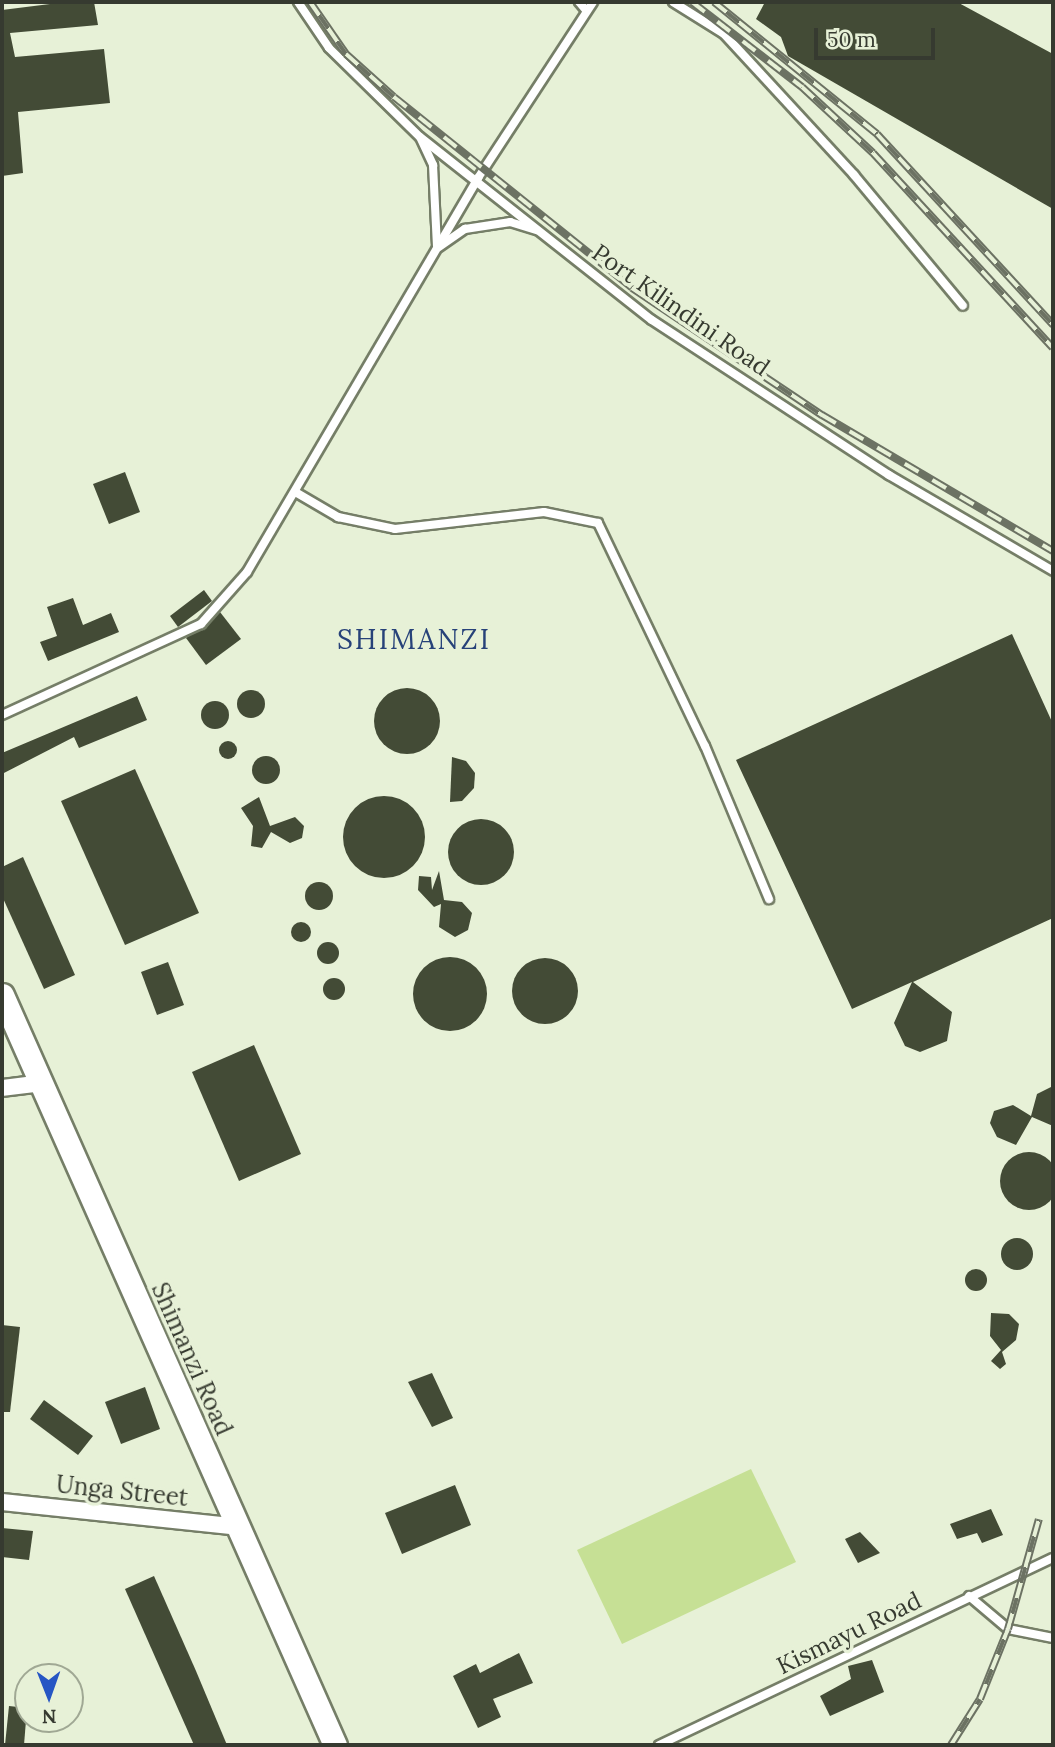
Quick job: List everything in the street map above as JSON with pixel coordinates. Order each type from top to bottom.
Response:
[{"type":"main road","name":"Shimanzi Road","points":[[2,995],[335,1745]]},
{"type":"street","points":[[2,1088],[41,1083]]},
{"type":"street","name":"Unga Street","points":[[2,1502],[238,1528]]},
{"type":"lane","name":"Port Kilindini Road","points":[[298,2],[329,48],[420,137],[478,177],[540,231],[652,320],[890,475],[1053,571]]},
{"type":"lane","points":[[579,2],[586,10]]},
{"type":"lane","points":[[2,715],[201,624],[247,572],[297,493],[478,177],[593,2]]},
{"type":"lane","points":[[673,2],[724,34],[854,175],[963,306]]},
{"type":"lane","points":[[420,137],[433,165],[437,248]]},
{"type":"lane","points":[[437,248],[465,229],[494,224],[540,231]]},
{"type":"lane","points":[[297,493],[338,517],[395,529],[544,512],[598,523],[705,746],[769,899]]},
{"type":"lane","name":"Kismayu Road","points":[[661,1745],[1053,1558]]},
{"type":"lane","points":[[969,1596],[1008,1629],[1053,1638]]},
{"type":"green space","points":[[751,1469],[796,1562],[622,1644],[577,1550]]},
{"type":"building","points":[[66,2],[94,2],[98,25],[10,33],[15,57],[104,49],[110,103],[18,112],[23,173],[2,176],[2,10]]},
{"type":"building","points":[[765,2],[957,2],[1053,54],[1053,209],[788,56],[781,37],[756,19]]},
{"type":"building","points":[[125,472],[140,512],[109,524],[93,484]]},
{"type":"building","points":[[204,590],[212,601],[178,627],[170,616]]},
{"type":"building","points":[[73,598],[83,625],[111,613],[119,632],[48,661],[40,642],[57,636],[47,607]]},
{"type":"building","points":[[220,612],[241,639],[206,665],[186,638]]},
{"type":"building","points":[[1012,634],[1053,724],[1053,918],[913,982],[952,1012],[947,1041],[920,1052],[905,1046],[894,1023],[912,982],[852,1009],[736,760]]},
{"type":"building","points":[[407,688],[420,691],[430,698],[437,708],[440,721],[437,734],[430,744],[420,751],[407,754],[394,751],[384,744],[377,734],[374,721],[377,708],[384,698],[394,691]]},
{"type":"building","points":[[251,690],[261,694],[265,704],[261,714],[251,718],[241,714],[237,704],[241,694]]},
{"type":"building","points":[[137,696],[147,720],[79,748],[74,737],[2,774],[2,753]]},
{"type":"building","points":[[215,701],[225,705],[229,715],[225,725],[215,729],[205,725],[201,715],[205,705]]},
{"type":"building","points":[[228,741],[236,746],[237,750],[232,758],[228,759],[220,754],[219,750],[224,742]]},
{"type":"building","points":[[266,756],[276,760],[280,770],[276,780],[266,784],[256,780],[252,770],[256,760]]},
{"type":"building","points":[[452,757],[466,761],[475,773],[474,788],[462,801],[450,802]]},
{"type":"building","points":[[135,769],[199,913],[125,945],[61,801]]},
{"type":"building","points":[[376,796],[392,796],[407,803],[418,814],[425,829],[422,853],[413,866],[392,878],[376,878],[361,871],[350,860],[343,845],[343,829],[350,814],[361,803]]},
{"type":"building","points":[[259,797],[270,826],[295,817],[304,826],[302,838],[290,843],[271,832],[262,848],[251,846],[253,826],[241,808]]},
{"type":"building","points":[[481,819],[494,822],[504,829],[511,839],[514,852],[511,865],[504,875],[494,882],[481,885],[468,882],[458,875],[451,865],[448,852],[451,839],[458,829],[468,822]]},
{"type":"building","points":[[23,857],[75,975],[44,989],[2,896],[2,867]]},
{"type":"building","points":[[439,871],[444,900],[462,902],[472,913],[468,930],[455,937],[439,927],[441,904],[434,907],[418,890],[419,876],[431,877],[432,890]]},
{"type":"building","points":[[319,882],[329,886],[333,896],[329,906],[319,910],[309,906],[305,896],[309,886]]},
{"type":"building","points":[[301,922],[308,925],[311,932],[308,939],[301,942],[294,939],[291,932],[294,925]]},
{"type":"building","points":[[328,942],[336,945],[339,953],[336,961],[328,964],[320,961],[317,953],[320,945]]},
{"type":"building","points":[[450,957],[471,963],[481,973],[487,994],[481,1015],[471,1025],[450,1031],[429,1025],[419,1015],[413,994],[419,973],[429,963]]},
{"type":"building","points":[[545,958],[558,961],[568,968],[575,978],[578,991],[575,1004],[568,1014],[558,1021],[545,1024],[532,1021],[522,1014],[515,1004],[512,991],[515,978],[522,968],[532,961]]},
{"type":"building","points":[[168,962],[184,1005],[157,1015],[141,972]]},
{"type":"building","points":[[334,978],[342,981],[345,989],[342,997],[334,1000],[326,997],[323,989],[326,981]]},
{"type":"building","points":[[254,1045],[301,1154],[239,1181],[192,1072]]},
{"type":"building","points":[[1053,1086],[1053,1126],[1032,1117],[1016,1145],[997,1137],[990,1123],[994,1111],[1013,1105],[1031,1116],[1037,1094]]},
{"type":"building","points":[[1029,1152],[1045,1157],[1053,1165],[1058,1181],[1053,1197],[1045,1205],[1029,1210],[1013,1205],[1005,1197],[1000,1181],[1005,1165],[1013,1157]]},
{"type":"building","points":[[1017,1238],[1028,1243],[1033,1254],[1028,1265],[1017,1270],[1006,1265],[1001,1254],[1006,1243]]},
{"type":"building","points":[[976,1269],[984,1272],[987,1280],[984,1288],[976,1291],[968,1288],[965,1280],[968,1272]]},
{"type":"building","points":[[991,1313],[1009,1314],[1019,1324],[1016,1340],[1002,1352],[1006,1364],[1000,1369],[991,1361],[1001,1350],[990,1336]]},
{"type":"building","points":[[2,1325],[20,1327],[10,1412],[2,1412]]},
{"type":"building","points":[[432,1373],[453,1418],[432,1427],[408,1382]]},
{"type":"building","points":[[145,1387],[160,1429],[121,1444],[105,1402]]},
{"type":"building","points":[[44,1400],[93,1436],[78,1455],[30,1419]]},
{"type":"building","points":[[455,1485],[471,1525],[402,1554],[385,1513]]},
{"type":"building","points":[[991,1509],[1003,1535],[982,1543],[977,1533],[957,1539],[950,1524]]},
{"type":"building","points":[[2,1528],[33,1531],[29,1560],[2,1557]]},
{"type":"building","points":[[860,1532],[880,1553],[858,1563],[845,1539]]},
{"type":"building","points":[[154,1576],[227,1745],[194,1745],[125,1589]]},
{"type":"building","points":[[519,1653],[533,1683],[493,1699],[501,1717],[478,1728],[453,1676],[476,1664],[480,1673]]},
{"type":"building","points":[[872,1660],[884,1692],[830,1716],[820,1696],[851,1679],[848,1666]]},
{"type":"building","points":[[9,1706],[14,1707],[14,1733],[25,1733],[24,1745],[5,1745]]},
{"type":"railway","points":[[310,2],[346,54],[394,97],[632,288],[822,415],[1053,551]]},
{"type":"railway","points":[[692,2],[802,87],[873,153],[1053,348]]},
{"type":"railway","points":[[714,2],[877,134],[1053,325]]},
{"type":"railway","points":[[951,1745],[980,1699],[1008,1629],[1039,1519]]},
{"type":"district","name":"SHIMANZI","points":[[414,639]]}]
